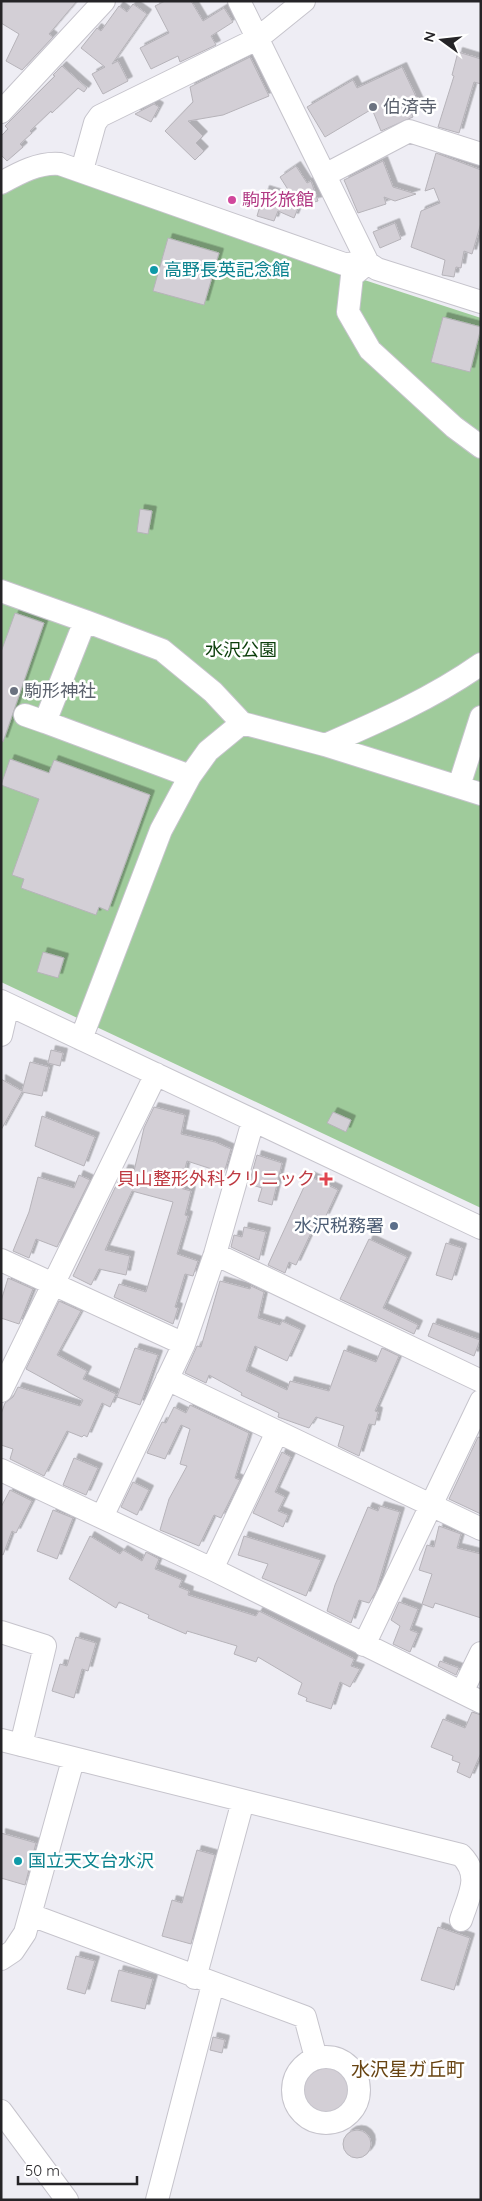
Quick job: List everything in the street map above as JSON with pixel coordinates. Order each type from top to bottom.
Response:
[{"type":"street","points":[[1,112],[104,1]]},
{"type":"street","points":[[239,1],[368,263],[377,269],[481,302]]},
{"type":"street","points":[[82,170],[95,124],[100,116],[257,39],[304,1]]},
{"type":"street","points":[[325,175],[409,132],[481,154]]},
{"type":"street","points":[[1,183],[22,172],[50,163],[82,170],[344,264],[368,263]]},
{"type":"street","points":[[368,263],[352,276],[348,312],[370,350],[454,426],[481,447]]},
{"type":"street","points":[[1,591],[85,620],[162,650],[213,692],[242,723],[325,746],[481,794]]},
{"type":"street","points":[[85,620],[35,719],[190,776]]},
{"type":"street","points":[[325,746],[412,705],[458,680],[481,664]]},
{"type":"street","points":[[459,786],[481,717]]},
{"type":"street","points":[[81,1039],[161,830],[190,776],[208,751],[242,723]]},
{"type":"street","points":[[1,1035],[5,1003],[481,1228]]},
{"type":"street","points":[[1,1391],[55,1284],[156,1074]]},
{"type":"street","points":[[102,1517],[184,1344],[215,1254],[252,1121]]},
{"type":"street","points":[[215,1254],[481,1381]]},
{"type":"street","points":[[1,1260],[184,1344]]},
{"type":"street","points":[[167,1379],[433,1504],[481,1529]]},
{"type":"street","points":[[364,1645],[481,1401]]},
{"type":"street","points":[[212,1570],[277,1432]]},
{"type":"street","points":[[1,1470],[212,1570],[471,1697],[481,1653]]},
{"type":"street","points":[[1,1632],[45,1646],[11,1743],[73,1760],[461,1855],[471,1865],[474,1882],[461,1920]]},
{"type":"street","points":[[1,1960],[13,1951],[25,1933],[73,1760]]},
{"type":"street","points":[[156,2200],[243,1801]]},
{"type":"street","points":[[31,1915],[204,1981],[305,2016],[316,2058]]},
{"type":"street","points":[[1,2111],[67,2200]]},
{"type":"green space","name":"水沢公園","points":[[60,173],[352,276],[481,318],[481,1208],[1,982],[1,192],[27,176]]},
{"type":"building","points":[[1,1],[77,1],[49,34],[53,37],[22,70],[6,61],[19,34],[1,23]]},
{"type":"building","points":[[165,1],[191,1],[203,21],[224,8],[233,22],[211,36],[216,45],[180,62],[178,56],[151,69],[140,48],[169,33],[155,6]]},
{"type":"building","points":[[133,4],[147,14],[112,64],[118,61],[128,81],[103,94],[92,74],[105,67],[81,48],[97,28],[101,31],[119,6],[127,12]]},
{"type":"building","points":[[458,52],[481,59],[481,84],[474,82],[459,133],[438,127],[454,76],[452,75]]},
{"type":"building","points":[[250,57],[269,96],[223,115],[188,121],[203,136],[196,143],[204,151],[195,160],[165,131],[193,102],[190,87]]},
{"type":"building","points":[[62,66],[87,88],[84,92],[78,88],[52,113],[51,111],[30,131],[32,133],[20,144],[23,147],[7,161],[1,155],[1,136],[8,129],[5,126],[55,76],[53,75]]},
{"type":"building","points":[[402,67],[420,105],[410,110],[413,117],[381,131],[372,109],[325,137],[307,107],[353,80],[357,88]]},
{"type":"building","points":[[154,104],[159,107],[151,122],[135,114]]},
{"type":"building","points":[[436,153],[481,170],[481,223],[472,254],[464,251],[461,268],[456,267],[454,277],[442,275],[445,260],[411,247],[421,211],[440,203],[434,188],[425,191]]},
{"type":"building","points":[[383,161],[393,187],[416,194],[395,201],[384,197],[386,204],[358,213],[344,180]]},
{"type":"building","points":[[296,166],[307,183],[311,181],[318,201],[299,206],[294,218],[278,211],[274,221],[257,216],[265,190],[294,199],[280,177]]},
{"type":"building","points":[[395,223],[401,239],[380,248],[373,232]]},
{"type":"building","points":[[168,238],[219,253],[204,305],[153,291]]},
{"type":"building","points":[[443,317],[481,327],[470,372],[431,362]]},
{"type":"building","points":[[140,509],[152,511],[148,534],[137,532]]},
{"type":"building","name":"駒形神社","points":[[15,613],[44,623],[3,742],[1,741],[1,652]]},
{"type":"building","points":[[10,759],[49,773],[54,760],[150,795],[108,911],[99,907],[96,915],[21,888],[24,879],[12,875],[39,799],[1,785]]},
{"type":"building","points":[[43,952],[64,958],[58,978],[37,972]]},
{"type":"building","points":[[51,1050],[63,1053],[60,1066],[48,1063]]},
{"type":"building","points":[[30,1062],[49,1067],[42,1096],[22,1092],[1,1130],[1,1079],[22,1091]]},
{"type":"building","points":[[154,1107],[185,1115],[181,1134],[215,1142],[231,1149],[224,1173],[187,1161],[180,1188],[191,1191],[185,1215],[188,1216],[177,1254],[198,1261],[193,1276],[185,1274],[175,1307],[178,1308],[173,1324],[114,1297],[119,1284],[146,1292],[173,1202],[132,1191],[105,1250],[130,1256],[126,1275],[99,1269],[91,1285],[73,1276],[124,1169],[134,1171],[144,1128]]},
{"type":"building","points":[[333,1112],[351,1120],[346,1132],[327,1123]]},
{"type":"building","points":[[42,1116],[95,1137],[84,1166],[35,1146]]},
{"type":"building","points":[[257,1155],[282,1163],[272,1205],[258,1201],[262,1188],[249,1184]]},
{"type":"building","points":[[79,1175],[90,1180],[57,1247],[36,1239],[29,1258],[13,1251],[29,1212],[38,1177],[74,1188]]},
{"type":"building","points":[[309,1176],[338,1190],[325,1218],[319,1216],[296,1265],[289,1262],[285,1273],[268,1265]]},
{"type":"building","points":[[244,1227],[266,1232],[259,1260],[231,1247],[234,1235],[242,1237]]},
{"type":"building","points":[[369,1239],[407,1257],[383,1308],[418,1325],[414,1334],[340,1299]]},
{"type":"building","points":[[446,1243],[462,1248],[452,1280],[436,1275]]},
{"type":"building","points":[[8,1278],[33,1289],[19,1324],[1,1318],[1,1301]]},
{"type":"building","points":[[220,1281],[250,1289],[251,1286],[264,1292],[258,1318],[280,1325],[282,1321],[301,1330],[287,1361],[255,1346],[246,1371],[287,1390],[290,1381],[329,1391],[344,1350],[376,1362],[382,1348],[399,1356],[375,1411],[378,1412],[375,1425],[369,1424],[359,1456],[338,1446],[344,1426],[316,1417],[309,1428],[278,1417],[279,1413],[241,1395],[242,1393],[209,1375],[206,1383],[185,1373],[197,1346],[201,1347]]},
{"type":"building","points":[[59,1301],[81,1311],[57,1355],[87,1371],[83,1379],[116,1394],[110,1407],[102,1403],[87,1437],[67,1431],[44,1476],[10,1459],[13,1449],[1,1445],[1,1414],[5,1403],[13,1397],[18,1387],[80,1406],[83,1400],[26,1369]]},
{"type":"building","points":[[433,1323],[480,1340],[474,1356],[428,1336]]},
{"type":"building","points":[[135,1348],[158,1355],[140,1405],[117,1397]]},
{"type":"building","points":[[190,1405],[249,1433],[235,1478],[240,1480],[221,1518],[214,1515],[199,1546],[160,1530],[169,1499],[187,1466],[180,1464],[190,1429],[181,1425],[165,1459],[147,1453],[162,1422],[166,1423],[174,1407],[186,1413]]},
{"type":"building","points":[[478,1437],[481,1438],[481,1514],[449,1499]]},
{"type":"building","points":[[282,1452],[291,1457],[275,1492],[285,1497],[278,1511],[288,1515],[283,1527],[253,1513]]},
{"type":"building","points":[[74,1458],[98,1468],[86,1495],[63,1485]]},
{"type":"building","points":[[133,1482],[149,1490],[137,1515],[121,1507]]},
{"type":"building","points":[[10,1490],[32,1501],[16,1533],[12,1531],[3,1555],[1,1554],[1,1507]]},
{"type":"building","points":[[380,1506],[400,1512],[376,1591],[369,1603],[359,1600],[351,1623],[327,1611],[335,1585],[368,1507],[378,1511]]},
{"type":"building","points":[[53,1510],[73,1518],[57,1559],[37,1551]]},
{"type":"building","points":[[439,1526],[461,1534],[457,1548],[481,1554],[481,1618],[435,1603],[433,1608],[422,1604],[432,1574],[419,1570],[427,1545],[434,1547]]},
{"type":"building","points":[[90,1536],[120,1554],[123,1550],[142,1561],[146,1552],[159,1559],[155,1569],[182,1580],[179,1587],[189,1591],[188,1595],[256,1616],[259,1611],[354,1659],[351,1666],[360,1669],[350,1687],[340,1682],[331,1709],[306,1701],[307,1698],[298,1694],[302,1683],[258,1657],[256,1662],[234,1654],[237,1646],[187,1631],[186,1634],[148,1618],[149,1615],[119,1602],[116,1608],[69,1579]]},
{"type":"building","points":[[244,1536],[321,1560],[306,1596],[262,1578],[268,1564],[238,1555]]},
{"type":"building","points":[[399,1602],[418,1609],[410,1630],[418,1633],[410,1652],[393,1644],[400,1626],[391,1620]]},
{"type":"building","points":[[76,1637],[96,1643],[88,1671],[82,1669],[74,1698],[52,1691],[60,1664],[67,1666]]},
{"type":"building","points":[[440,1661],[459,1668],[456,1675],[438,1666]]},
{"type":"building","points":[[472,1712],[481,1715],[481,1753],[470,1778],[457,1772],[460,1763],[452,1760],[453,1756],[431,1747],[443,1719],[465,1728]]},
{"type":"building","name":"国立天文台水沢","points":[[1,1833],[36,1843],[25,1885],[1,1878]]},
{"type":"building","points":[[197,1850],[215,1855],[191,1944],[162,1936],[172,1900],[182,1903]]},
{"type":"building","points":[[438,1927],[470,1938],[454,1990],[421,1980]]},
{"type":"building","points":[[76,1956],[95,1961],[85,1994],[67,1989]]},
{"type":"building","points":[[119,1970],[153,1979],[145,2009],[111,2001]]},
{"type":"building","points":[[213,2037],[225,2040],[222,2053],[210,2050]]},
{"type":"building","points":[[326,2067],[341,2070],[352,2084],[351,2100],[338,2116],[318,2115],[311,2111],[303,2097],[305,2080],[310,2073]]},
{"type":"building","points":[[357,2130],[367,2134],[371,2144],[367,2154],[357,2158],[347,2154],[343,2144],[347,2134]]},
{"type":"place","name":"伯済寺","points":[[373,107]]},
{"type":"place","name":"駒形旅館","points":[[232,200]]},
{"type":"place","name":"高野長英記念館","points":[[154,270]]},
{"type":"place","name":"駒形神社","points":[[14,691]]},
{"type":"place","name":"貝山整形外科クリニック","points":[[326,1179]]},
{"type":"place","name":"水沢税務署","points":[[394,1226]]},
{"type":"place","name":"国立天文台水沢","points":[[18,1861]]},
{"type":"district","name":"水沢星ガ丘町","points":[[408,2069]]}]
